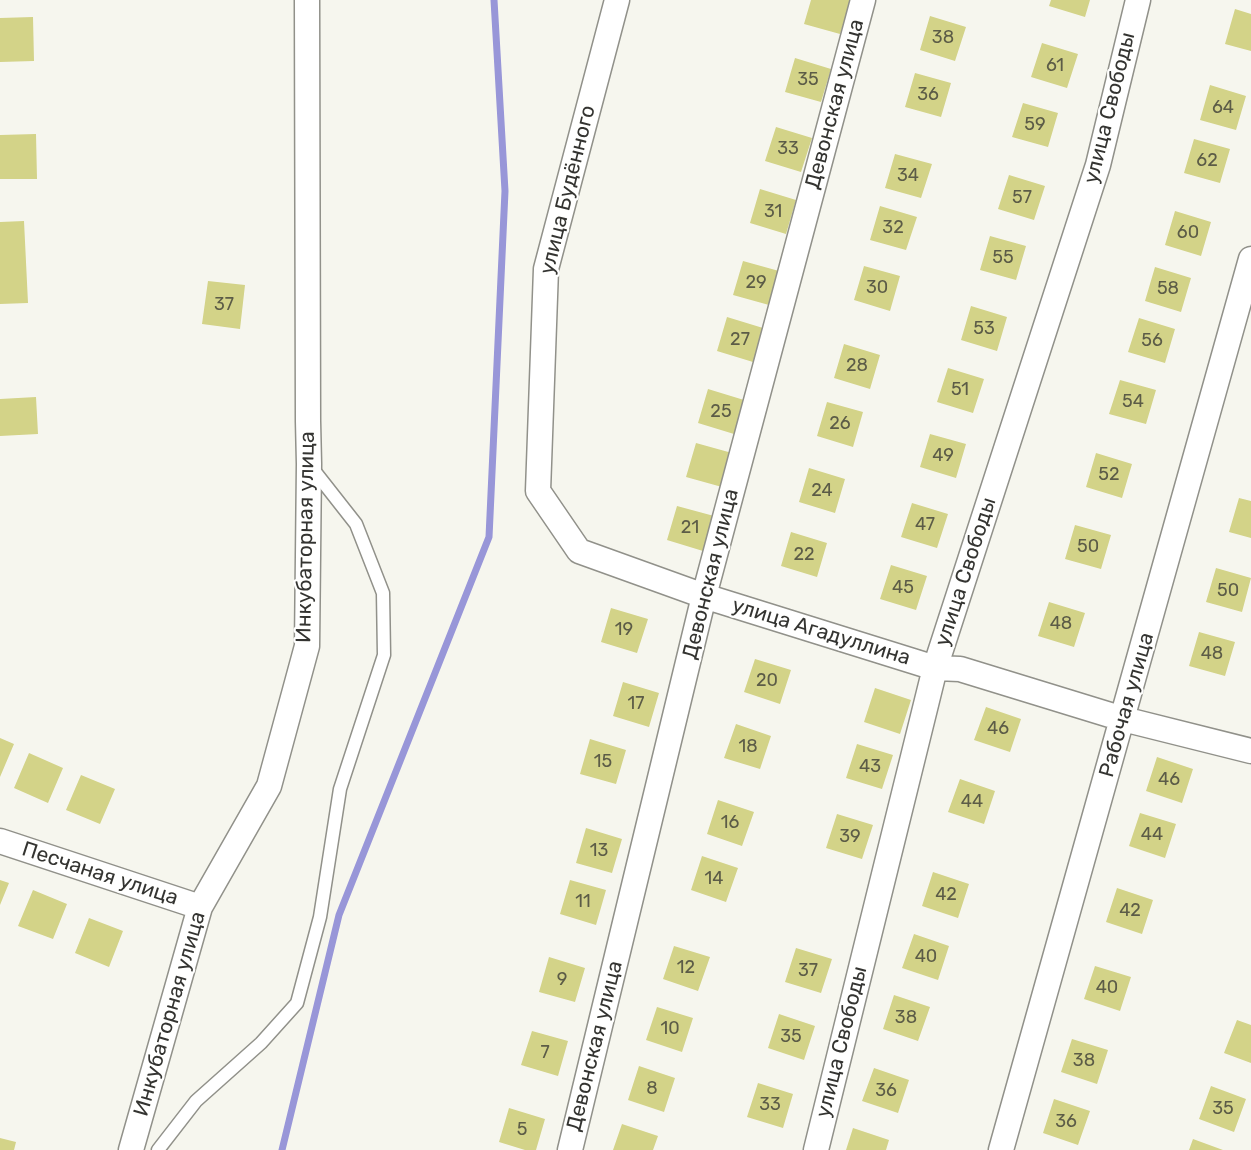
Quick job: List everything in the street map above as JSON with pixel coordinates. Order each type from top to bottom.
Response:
[{"type":"street","name":"Инкубаторная улица","points":[[131,1150],[200,907],[269,786],[307,646],[309,464],[307,0]]},
{"type":"street","name":"улица Будённого","points":[[538,491],[546,269],[617,0]]},
{"type":"street","name":"Девонская улица","points":[[570,1150],[704,596],[863,0]]},
{"type":"street","name":"улица Свободы","points":[[816,1150],[935,668],[1098,165],[1138,0]]},
{"type":"street","name":"Рабочая улица","points":[[1001,1150],[1251,259]]},
{"type":"street","name":"улица Агадуллина","points":[[538,491],[579,550],[704,596],[935,668],[960,669],[1123,719],[1251,751]]},
{"type":"street","name":"Песчаная улица","points":[[0,841],[200,907]]},
{"type":"lane","points":[[158,1150],[196,1101],[261,1043],[297,1003],[320,917],[339,789],[384,655],[383,593],[360,534],[356,524],[309,464]]},
{"type":"building","points":[[811,0],[851,0],[840,34],[804,24]]},
{"type":"building","points":[[1051,0],[1090,0],[1085,17],[1049,6]]},
{"type":"building","points":[[1235,9],[1251,14],[1251,51],[1225,44]]},
{"type":"building","points":[[930,16],[966,27],[955,61],[920,50]]},
{"type":"building","points":[[33,17],[34,61],[0,62],[0,18]]},
{"type":"building","points":[[1042,43],[1078,54],[1067,88],[1031,77]]},
{"type":"building","points":[[795,58],[831,69],[821,102],[785,92]]},
{"type":"building","points":[[915,73],[951,83],[941,117],[905,107]]},
{"type":"building","points":[[1210,85],[1246,96],[1236,130],[1200,120]]},
{"type":"building","points":[[1023,103],[1058,113],[1048,147],[1012,137]]},
{"type":"building","points":[[776,127],[812,138],[801,172],[765,161]]},
{"type":"building","points":[[36,134],[37,179],[0,179],[0,135]]},
{"type":"building","points":[[1194,139],[1230,149],[1220,183],[1184,173]]},
{"type":"building","points":[[895,154],[932,164],[921,198],[885,188]]},
{"type":"building","points":[[1009,175],[1045,186],[1034,220],[998,209]]},
{"type":"building","points":[[760,189],[796,200],[786,234],[750,223]]},
{"type":"building","points":[[880,206],[917,217],[906,250],[870,240]]},
{"type":"building","points":[[1175,211],[1211,222],[1201,256],[1165,245]]},
{"type":"building","points":[[24,221],[28,303],[0,304],[0,222]]},
{"type":"building","points":[[990,236],[1026,246],[1016,280],[980,270]]},
{"type":"building","points":[[743,261],[779,271],[769,305],[733,295]]},
{"type":"building","points":[[864,266],[900,276],[890,311],[854,300]]},
{"type":"building","points":[[1155,267],[1191,278],[1181,312],[1145,301]]},
{"type":"building","points":[[208,281],[245,285],[240,329],[202,324]]},
{"type":"building","points":[[971,306],[1007,317],[997,351],[961,340]]},
{"type":"building","points":[[727,317],[763,328],[753,362],[717,351]]},
{"type":"building","points":[[1139,318],[1175,329],[1165,363],[1128,352]]},
{"type":"building","points":[[844,344],[880,355],[870,389],[834,378]]},
{"type":"building","points":[[948,368],[984,379],[973,413],[937,402]]},
{"type":"building","points":[[1120,380],[1156,390],[1146,424],[1109,414]]},
{"type":"building","points":[[708,389],[744,400],[734,434],[698,423]]},
{"type":"building","points":[[36,397],[38,434],[0,436],[0,399]]},
{"type":"building","points":[[827,402],[863,412],[853,447],[817,436]]},
{"type":"building","points":[[930,434],[966,444],[956,478],[920,467]]},
{"type":"building","points":[[696,443],[732,453],[722,487],[686,477]]},
{"type":"building","points":[[1096,453],[1132,464],[1122,498],[1086,487]]},
{"type":"building","points":[[809,468],[845,479],[835,513],[799,502]]},
{"type":"building","points":[[1239,498],[1251,501],[1251,538],[1229,532]]},
{"type":"building","points":[[912,503],[948,514],[937,548],[901,537]]},
{"type":"building","points":[[677,506],[714,516],[703,551],[667,540]]},
{"type":"building","points":[[1075,525],[1111,535],[1101,569],[1065,559]]},
{"type":"building","points":[[791,532],[827,543],[817,577],[781,566]]},
{"type":"building","points":[[891,565],[927,576],[916,610],[880,599]]},
{"type":"building","points":[[1216,568],[1251,578],[1242,612],[1206,602]]},
{"type":"building","points":[[1049,602],[1085,613],[1074,647],[1038,636]]},
{"type":"building","points":[[611,608],[648,619],[637,653],[601,642]]},
{"type":"building","points":[[1199,632],[1235,642],[1225,676],[1189,666]]},
{"type":"building","points":[[755,659],[791,670],[780,704],[744,692]]},
{"type":"building","points":[[623,682],[659,693],[649,727],[613,716]]},
{"type":"building","points":[[875,688],[911,700],[900,734],[864,722]]},
{"type":"building","points":[[986,707],[1021,719],[1010,752],[974,740]]},
{"type":"building","points":[[736,724],[771,736],[760,769],[724,758]]},
{"type":"building","points":[[0,738],[14,744],[0,777]]},
{"type":"building","points":[[590,739],[626,750],[616,784],[580,774]]},
{"type":"building","points":[[857,744],[893,755],[882,789],[846,778]]},
{"type":"building","points":[[29,753],[63,768],[48,803],[14,788]]},
{"type":"building","points":[[1157,757],[1193,769],[1182,803],[1146,791]]},
{"type":"building","points":[[81,775],[115,789],[100,824],[66,810]]},
{"type":"building","points":[[960,779],[995,791],[984,824],[948,812]]},
{"type":"building","points":[[718,800],[754,812],[742,846],[707,834]]},
{"type":"building","points":[[1140,813],[1176,824],[1165,858],[1129,846]]},
{"type":"building","points":[[837,814],[873,825],[862,859],[826,848]]},
{"type":"building","points":[[586,828],[622,839],[612,873],[576,863]]},
{"type":"building","points":[[702,856],[738,868],[726,902],[691,890]]},
{"type":"building","points":[[933,872],[969,884],[958,918],[922,906]]},
{"type":"building","points":[[0,880],[9,883],[0,905]]},
{"type":"building","points":[[570,880],[606,890],[596,925],[560,914]]},
{"type":"building","points":[[1117,888],[1153,900],[1142,934],[1106,922]]},
{"type":"building","points":[[33,890],[67,904],[53,939],[18,926]]},
{"type":"building","points":[[89,918],[123,931],[109,967],[75,953]]},
{"type":"building","points":[[914,934],[949,946],[938,980],[902,968]]},
{"type":"building","points":[[674,946],[710,957],[698,991],[663,979]]},
{"type":"building","points":[[796,948],[832,959],[821,993],[785,982]]},
{"type":"building","points":[[549,957],[585,968],[575,1002],[539,992]]},
{"type":"building","points":[[1095,966],[1131,977],[1120,1011],[1084,999]]},
{"type":"building","points":[[894,995],[930,1007],[918,1041],[883,1029]]},
{"type":"building","points":[[657,1007],[693,1018],[682,1052],[646,1040]]},
{"type":"building","points":[[779,1014],[815,1026],[804,1060],[768,1048]]},
{"type":"building","points":[[1237,1020],[1251,1025],[1251,1063],[1224,1053]]},
{"type":"building","points":[[532,1031],[568,1041],[558,1076],[521,1065]]},
{"type":"building","points":[[1072,1039],[1108,1050],[1097,1084],[1061,1072]]},
{"type":"building","points":[[639,1066],[675,1078],[664,1112],[628,1100]]},
{"type":"building","points":[[874,1068],[909,1080],[898,1113],[862,1101]]},
{"type":"building","points":[[758,1083],[793,1094],[783,1128],[747,1117]]},
{"type":"building","points":[[1211,1086],[1246,1099],[1234,1132],[1199,1119]]},
{"type":"building","points":[[1054,1099],[1090,1111],[1078,1145],[1043,1133]]},
{"type":"building","points":[[509,1108],[545,1119],[536,1150],[525,1150],[499,1142]]},
{"type":"building","points":[[622,1124],[658,1136],[653,1150],[613,1150]]},
{"type":"building","points":[[853,1128],[889,1140],[886,1150],[846,1150]]},
{"type":"building","points":[[0,1138],[16,1142],[14,1150],[0,1150]]},
{"type":"building","points":[[1193,1139],[1223,1150],[1189,1150]]},
{"type":"waterway","points":[[282,1150],[339,915],[489,537],[505,191],[494,0]]}]
